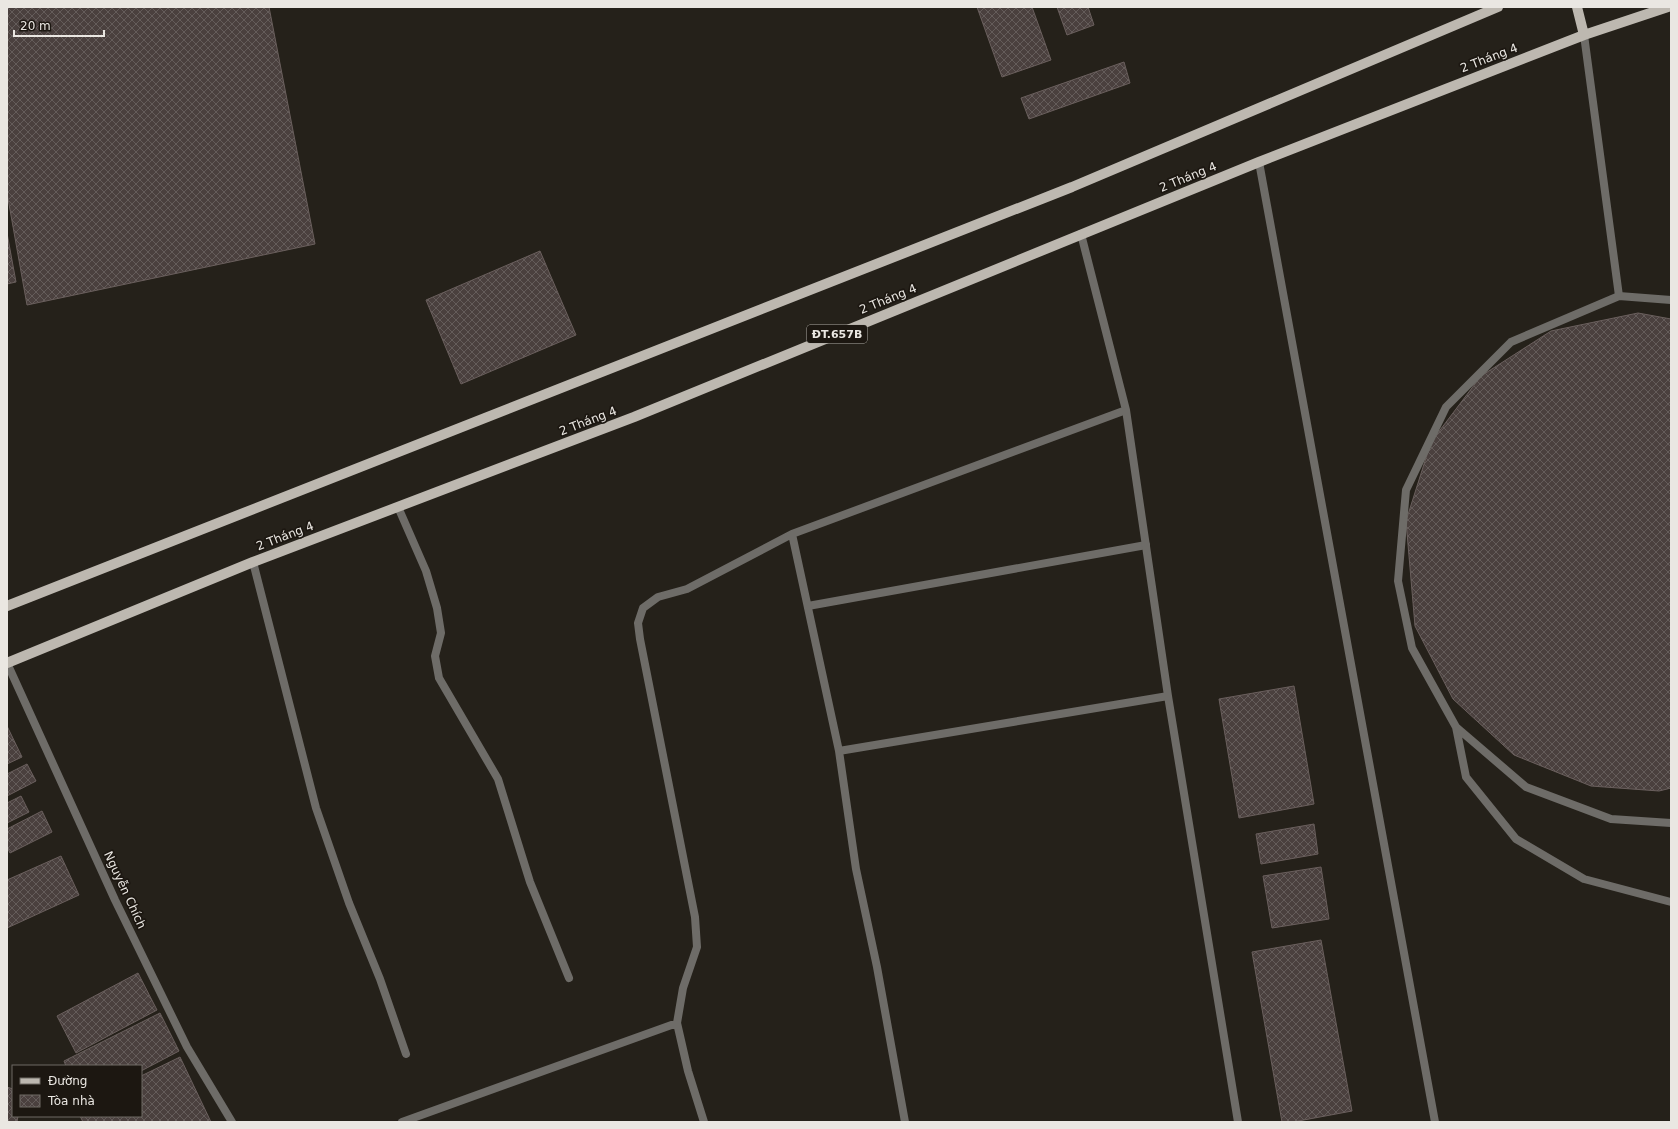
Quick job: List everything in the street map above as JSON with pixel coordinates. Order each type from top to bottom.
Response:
[{"type":"main road","points":[[7,606],[1072,187],[1498,7]]},
{"type":"main road","points":[[1577,7],[1584,35]]},
{"type":"main road","name":"2 Tháng 4","points":[[7,663],[253,562],[634,417],[1260,162],[1584,35],[1668,7]]},
{"type":"street","points":[[1584,35],[1619,296]]},
{"type":"street","points":[[1260,162],[1435,1122]]},
{"type":"street","points":[[1081,234],[1126,410],[1168,696],[1238,1122]]},
{"type":"street","points":[[1671,300],[1619,296],[1511,342],[1446,407],[1406,490],[1398,581],[1412,648],[1456,727],[1466,777],[1516,839],[1584,879],[1671,902]]},
{"type":"street","points":[[704,1122],[688,1071],[677,1023],[683,988],[696,947],[695,917],[640,639],[638,623],[643,608],[658,597],[687,589],[792,534],[1126,410]]},
{"type":"street","points":[[398,507],[426,572],[437,608],[441,633],[435,656],[439,678],[498,778],[530,882],[569,978]]},
{"type":"street","points":[[792,534],[839,751],[856,869],[877,967],[905,1122]]},
{"type":"street","points":[[808,606],[1146,545]]},
{"type":"street","points":[[253,562],[316,808],[349,904],[380,979],[406,1054]]},
{"type":"street","name":"Nguyễn Chích","points":[[7,663],[125,921],[187,1047],[232,1122]]},
{"type":"street","points":[[839,751],[1168,696]]},
{"type":"street","points":[[1456,727],[1526,787],[1611,819],[1671,823]]},
{"type":"street","points":[[402,1122],[677,1023]]},
{"type":"building","points":[[7,7],[269,7],[315,244],[27,305],[7,193]]},
{"type":"building","points":[[977,7],[1032,7],[1051,60],[1002,77]]},
{"type":"building","points":[[1057,7],[1088,7],[1094,25],[1067,35]]},
{"type":"building","points":[[1124,62],[1130,83],[1029,119],[1021,98]]},
{"type":"building","points":[[7,233],[16,282],[7,284]]},
{"type":"building","points":[[540,251],[576,335],[461,384],[426,300]]},
{"type":"building","points":[[1638,313],[1671,319],[1671,788],[1659,791],[1591,786],[1514,755],[1453,699],[1415,626],[1406,521],[1431,442],[1481,376],[1551,331]]},
{"type":"building","points":[[1294,686],[1314,804],[1239,818],[1219,699]]},
{"type":"building","points":[[7,726],[22,757],[7,764]]},
{"type":"building","points":[[27,764],[36,781],[7,796],[7,774]]},
{"type":"building","points":[[21,796],[29,812],[7,823],[7,803]]},
{"type":"building","points":[[42,811],[52,832],[10,853],[7,847],[7,829]]},
{"type":"building","points":[[1314,824],[1318,854],[1261,864],[1256,834]]},
{"type":"building","points":[[61,856],[79,895],[7,928],[7,880]]},
{"type":"building","points":[[1321,867],[1329,919],[1272,928],[1263,876]]},
{"type":"building","points":[[1321,940],[1352,1111],[1293,1122],[1282,1122],[1252,952]]},
{"type":"building","points":[[138,973],[157,1010],[76,1053],[57,1016]]},
{"type":"building","points":[[160,1013],[179,1051],[142,1070],[142,1065],[66,1065],[64,1061]]},
{"type":"building","points":[[180,1057],[211,1122],[83,1122],[80,1117],[142,1117],[142,1076]]},
{"type":"building","points":[[7,1087],[12,1089],[12,1117],[18,1117],[17,1122],[7,1122]]}]
